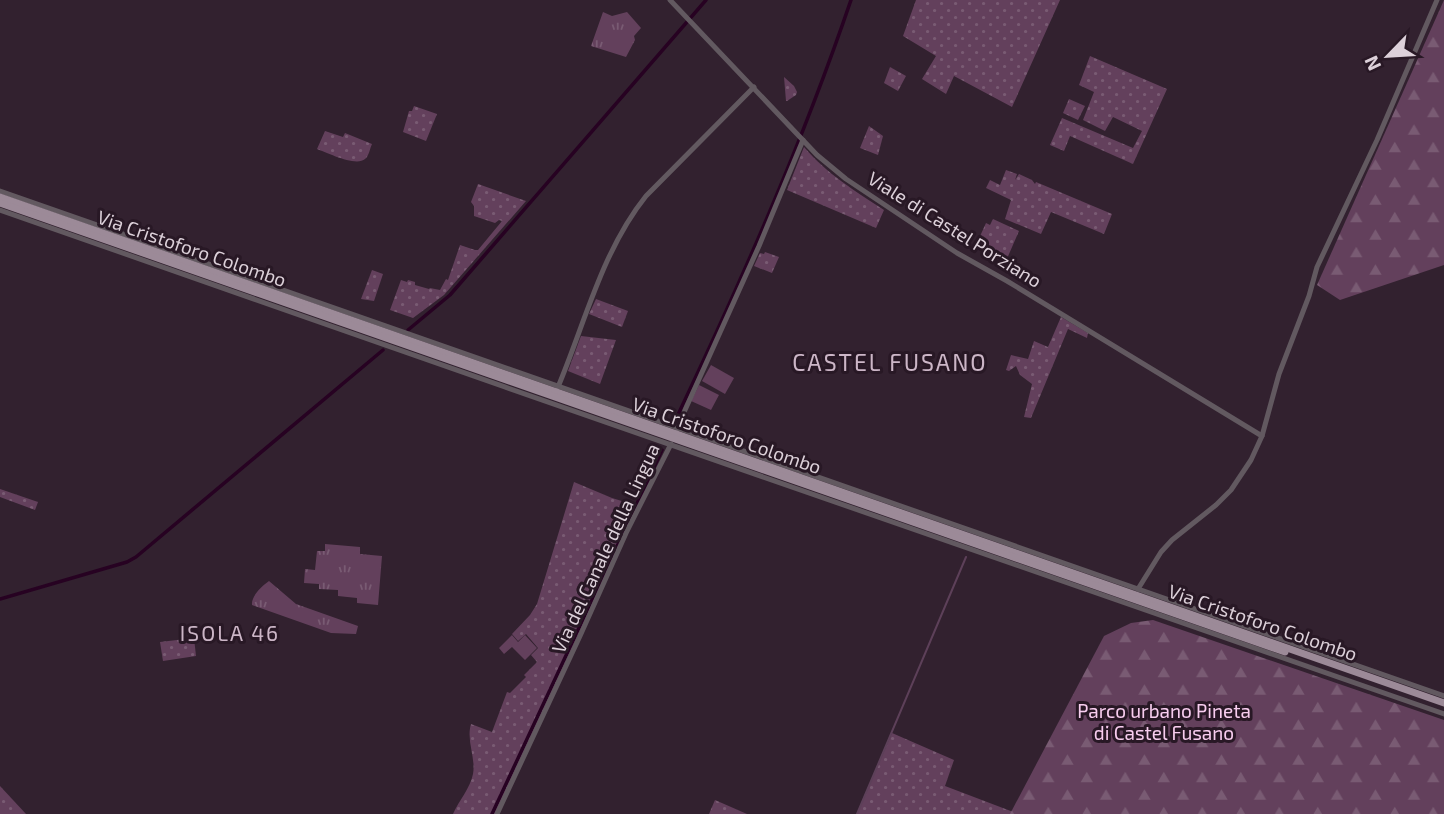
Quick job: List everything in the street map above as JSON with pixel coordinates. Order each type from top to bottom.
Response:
[{"type":"main road","name":"Via Cristoforo Colombo","points":[[0,197],[555,395],[593,411],[753,461],[1132,596],[1228,624],[1444,705]]},
{"type":"main road","name":"Via Cristoforo Colombo","points":[[0,203],[1444,705]]},
{"type":"main road","points":[[750,453],[753,461]]},
{"type":"main road","points":[[978,533],[984,542]]},
{"type":"street","name":"Viale di Castel Porziano","points":[[670,0],[817,155],[846,179],[957,253],[1008,281],[1262,436]]},
{"type":"street","points":[[1132,596],[1172,540],[1231,490],[1262,436],[1279,374],[1309,296],[1317,267],[1377,140],[1437,0]]},
{"type":"street","points":[[555,395],[606,262],[638,207],[654,187],[754,87]]},
{"type":"street","name":"Via del Canale della Lingua","points":[[496,814],[627,531],[675,437],[802,139]]},
{"type":"street","name":"Via Cristoforo Colombo","points":[[0,191],[555,395],[598,420],[750,453],[978,533],[1132,596],[1444,714]]},
{"type":"street","name":"Via Cristoforo Colombo","points":[[0,210],[555,395]]},
{"type":"street","points":[[593,411],[598,420]]},
{"type":"street","name":"Via Cristoforo Colombo","points":[[1228,624],[1444,696]]},
{"type":"green space","points":[[916,0],[1060,0],[1012,107],[954,76],[946,94],[922,79],[936,56],[903,36]]},
{"type":"green space","points":[[1444,0],[1444,265],[1340,300],[1317,285]]},
{"type":"green space","points":[[603,12],[612,16],[627,12],[641,28],[634,36],[635,40],[626,57],[591,46]]},
{"type":"green space","points":[[1090,56],[1167,89],[1133,164],[1070,136],[1064,151],[1050,145],[1062,118],[1133,148],[1142,131],[1113,117],[1105,131],[1083,120],[1094,92],[1079,85]]},
{"type":"green space","points":[[890,67],[906,76],[898,91],[884,83]]},
{"type":"green space","points":[[784,77],[797,92],[787,101],[786,101]]},
{"type":"green space","points":[[1069,99],[1085,106],[1078,120],[1063,113]]},
{"type":"green space","points":[[414,106],[437,114],[426,141],[403,132],[409,111],[412,111]]},
{"type":"green space","points":[[869,126],[883,136],[878,155],[860,148]]},
{"type":"green space","points":[[325,131],[343,137],[345,133],[372,144],[368,156],[361,161],[355,161],[317,149]]},
{"type":"green space","points":[[804,147],[832,174],[884,210],[876,228],[787,190]]},
{"type":"green space","points":[[1006,170],[1017,174],[1015,180],[1019,174],[1035,184],[1036,182],[1112,214],[1104,234],[1051,212],[1041,234],[1005,219],[1011,200],[986,188],[990,180],[1000,185]]},
{"type":"green space","points":[[478,184],[526,201],[444,295],[413,318],[390,310],[401,280],[440,290],[446,279],[448,280],[460,245],[478,250],[502,221],[495,223],[474,216],[471,202]]},
{"type":"green space","points":[[993,219],[1019,231],[1006,261],[976,245],[986,223],[990,225]]},
{"type":"green space","points":[[760,253],[779,257],[772,273],[754,266]]},
{"type":"green space","points":[[372,270],[383,274],[374,301],[361,299]]},
{"type":"green space","points":[[596,299],[628,311],[622,327],[589,314]]},
{"type":"green space","points":[[1061,317],[1088,333],[1087,338],[1068,329],[1031,418],[1024,417],[1032,384],[1020,375],[1016,366],[1006,370],[1011,355],[1028,359],[1034,341],[1048,347]]},
{"type":"green space","points":[[581,336],[616,340],[600,384],[568,371]]},
{"type":"green space","points":[[711,365],[734,378],[725,394],[702,381]]},
{"type":"green space","points":[[699,385],[719,395],[711,410],[691,401]]},
{"type":"green space","points":[[574,482],[638,506],[495,814],[453,814],[473,774],[471,724],[492,732],[507,692],[510,693],[526,677],[524,675],[537,662],[531,655],[538,648],[526,634],[518,641],[512,634],[537,604]]},
{"type":"green space","points":[[0,489],[38,502],[35,510],[0,497]]},
{"type":"green space","points":[[325,544],[360,547],[360,554],[382,556],[378,605],[357,603],[357,598],[338,596],[338,590],[319,589],[319,584],[304,583],[305,569],[315,570],[317,551],[325,551]]},
{"type":"green space","points":[[269,581],[296,604],[358,626],[356,634],[331,633],[252,605],[255,595]]},
{"type":"green space","name":"Parco urbano Pineta di Castel Fusano","points":[[1153,620],[1444,720],[1444,814],[1010,814],[1104,636],[1131,623]]},
{"type":"green space","points":[[512,635],[518,642],[525,635],[537,648],[525,660],[512,647],[504,654],[499,648]]},
{"type":"green space","points":[[194,638],[196,656],[163,661],[160,642]]},
{"type":"green space","points":[[892,733],[954,760],[945,786],[1016,814],[857,814]]},
{"type":"green space","points":[[0,786],[26,814],[0,814]]},
{"type":"green space","points":[[715,800],[747,814],[709,814]]},
{"type":"waterway","points":[[408,330],[450,295],[706,0]]},
{"type":"waterway","points":[[675,421],[769,213],[851,0]]},
{"type":"waterway","points":[[0,599],[127,562],[136,557],[383,350]]},
{"type":"waterway","points":[[492,814],[662,450]]},
{"type":"waterway","points":[[857,814],[966,557]]},
{"type":"district","name":"CASTEL FUSANO","points":[[890,362]]},
{"type":"district","name":"ISOLA 46","points":[[230,632]]}]
